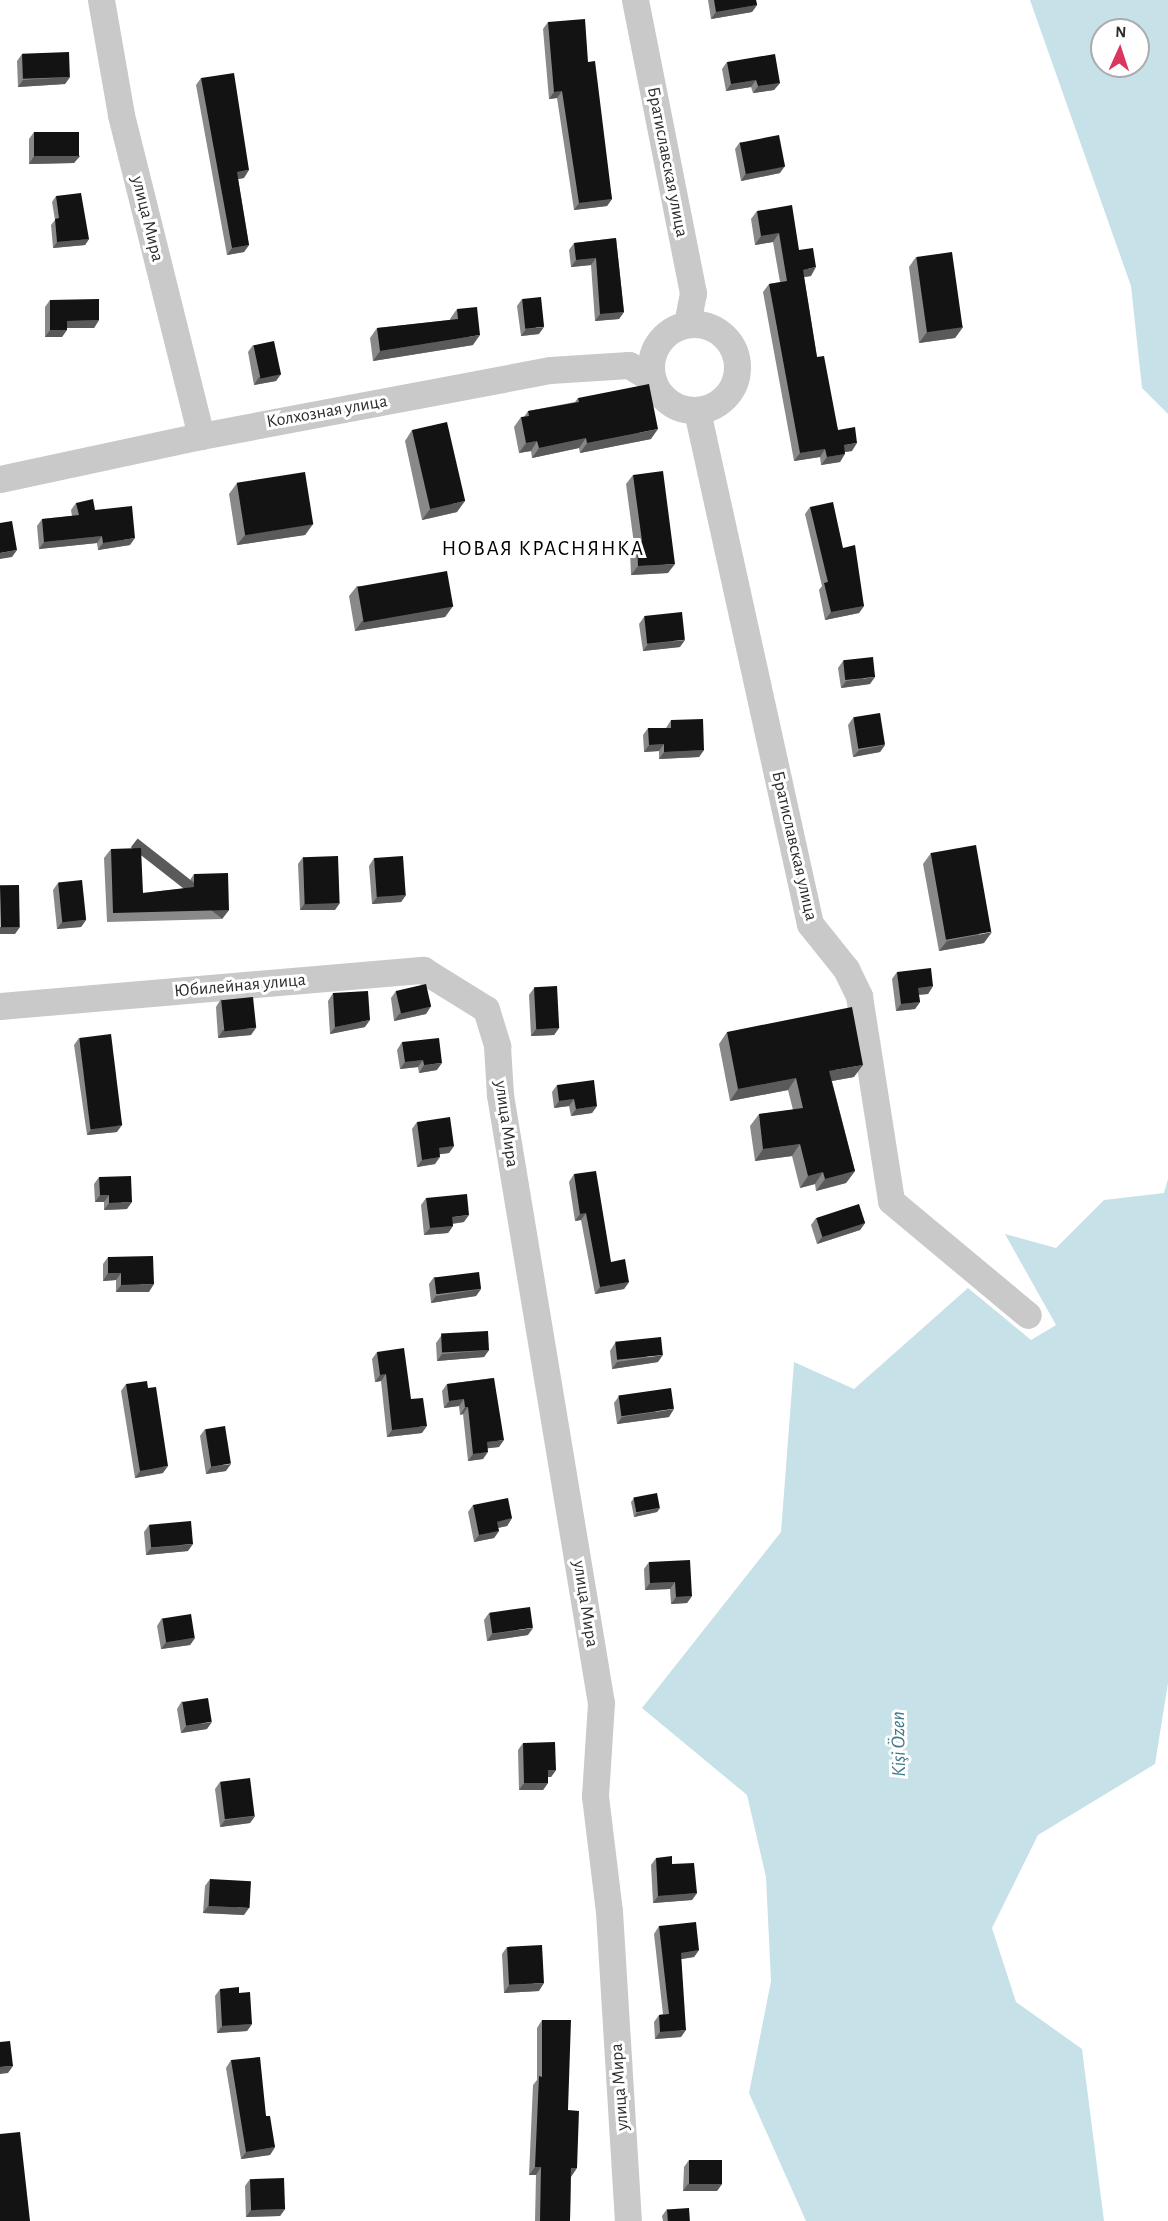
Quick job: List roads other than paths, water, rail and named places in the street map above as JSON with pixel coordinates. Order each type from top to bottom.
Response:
[{"type":"street","name":"улица Мира","points":[[101,0],[121,115],[201,436]]},
{"type":"street","name":"Братиславская улица","points":[[635,0],[693,293],[687,324]]},
{"type":"street","points":[[687,324],[702,324],[723,334],[738,360],[732,389],[712,408],[697,411],[670,403],[652,380],[650,366],[661,339],[687,324]]},
{"type":"street","name":"Колхозная улица","points":[[0,479],[201,436],[550,370],[629,365],[652,380]]},
{"type":"street","name":"Братиславская улица","points":[[697,411],[810,924],[846,969],[862,1007],[880,1149],[891,1201],[1028,1315]]},
{"type":"street","name":"Юбилейная улица","points":[[0,1006],[423,970],[472,1001]]},
{"type":"street","name":"улица Мира","points":[[472,1001],[486,1009],[497,1046],[500,1095],[601,1703],[595,1796],[609,1911],[628,2221]]},
{"type":"water","points":[[1030,0],[1168,0],[1168,414],[1142,388],[1131,286]]},
{"type":"water","name":"Kişi Özen","points":[[1168,1179],[1168,1683],[1155,1764],[1038,1835],[992,1928],[1016,2002],[1082,2049],[1104,2221],[806,2221],[749,2093],[771,1981],[766,1877],[747,1795],[642,1708],[781,1532],[794,1362],[854,1389],[968,1288],[1031,1340],[1056,1325],[1005,1234],[1056,1248],[1104,1200],[1164,1193]]},
{"type":"district","name":"НОВАЯ КРАСНЯНКА","points":[[543,549]]}]
